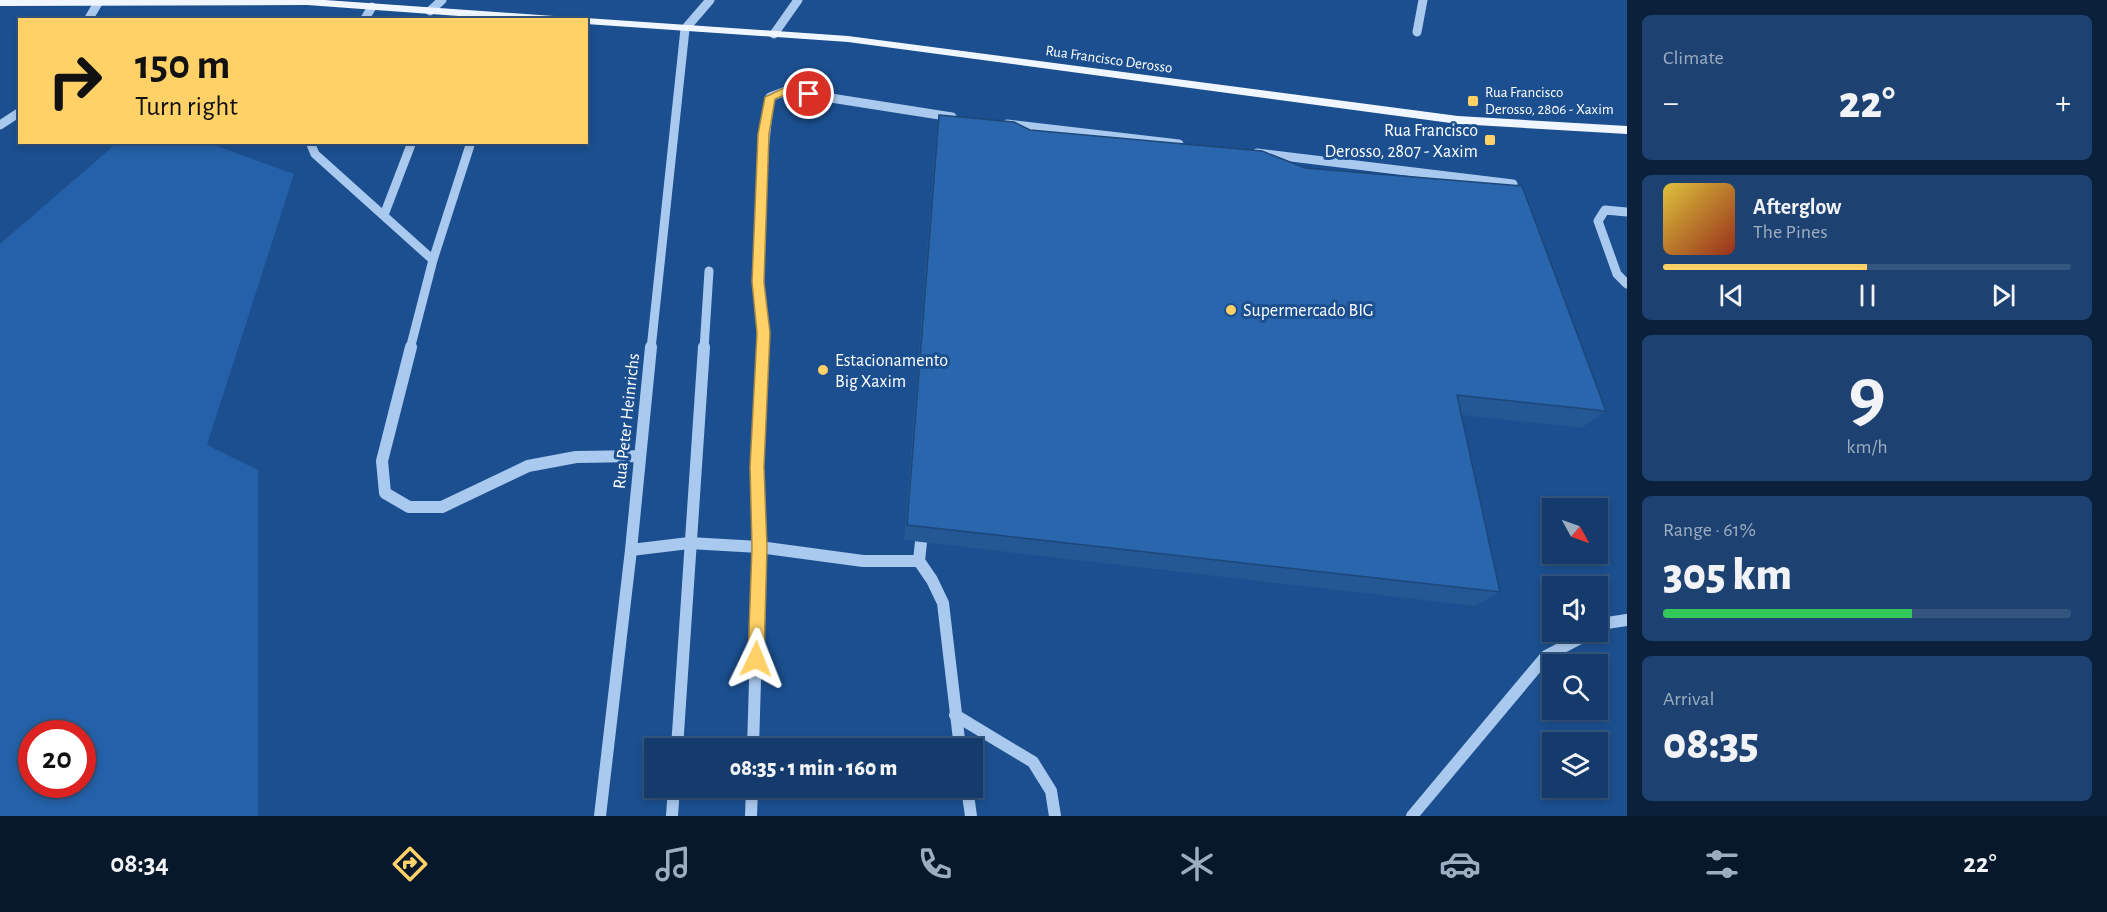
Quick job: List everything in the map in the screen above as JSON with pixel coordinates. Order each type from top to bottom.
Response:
[{"type":"main road","points":[[0,3],[307,2],[540,18]]},
{"type":"main road","name":"Rua Francisco Derosso","points":[[588,21],[848,39],[1458,120],[1627,130]]},
{"type":"street","points":[[430,10],[442,0]]},
{"type":"street","points":[[685,29],[710,0]]},
{"type":"street","points":[[774,34],[798,0]]},
{"type":"street","points":[[1417,32],[1423,0]]},
{"type":"street","points":[[89,18],[98,3]]},
{"type":"street","points":[[365,18],[372,7]]},
{"type":"street","name":"Rua Peter Heinrichs","points":[[600,816],[631,550],[663,220],[685,29]]},
{"type":"street","points":[[753,738],[759,547],[757,467],[763,333],[758,282],[761,176],[770,97],[786,91],[947,122],[959,118]]},
{"type":"street","points":[[0,125],[18,113]]},
{"type":"street","points":[[994,122],[1191,145]]},
{"type":"street","points":[[311,144],[315,154],[433,260]]},
{"type":"street","points":[[384,215],[411,144]]},
{"type":"street","points":[[470,144],[433,260],[382,461],[385,493],[409,507],[442,507],[528,466],[576,457],[640,456]]},
{"type":"street","points":[[1249,152],[1513,184]]},
{"type":"street","points":[[1627,212],[1605,210],[1598,221],[1617,274],[1627,284]]},
{"type":"street","points":[[677,738],[709,271]]},
{"type":"street","points":[[631,550],[689,543],[759,547],[863,561],[919,561]]},
{"type":"street","points":[[921,543],[919,561],[932,580],[943,603],[958,738]]},
{"type":"street","points":[[1608,623],[1627,620]]},
{"type":"street","points":[[1412,816],[1546,656],[1573,642]]},
{"type":"street","points":[[955,715],[1033,762],[1051,791],[1056,816]]},
{"type":"street","points":[[672,816],[673,798]]},
{"type":"street","points":[[751,816],[752,798]]},
{"type":"street","points":[[968,798],[971,816]]},
{"type":"shaded area","points":[[116,144],[211,144],[294,174],[207,445],[258,470],[258,816],[0,816],[0,244]]},
{"type":"building","name":"Supermercado BIG","points":[[939,115],[1014,122],[1030,130],[1262,151],[1305,168],[1522,186],[1606,411],[1457,395],[1500,592],[907,525]]},
{"type":"place","name":"Rua Francisco Derosso, 2806 - Xaxim","points":[[1473,101]]},
{"type":"place","name":"Rua Francisco Derosso, 2807 - Xaxim","points":[[1490,140]]},
{"type":"place","name":"Supermercado BIG","points":[[1231,310]]},
{"type":"place","name":"Estacionamento Big Xaxim","points":[[823,370]]},
{"type":"route","points":[[756,659],[759,547],[757,467],[763,333],[758,282],[764,134],[770,97],[786,91],[809,94]]}]
